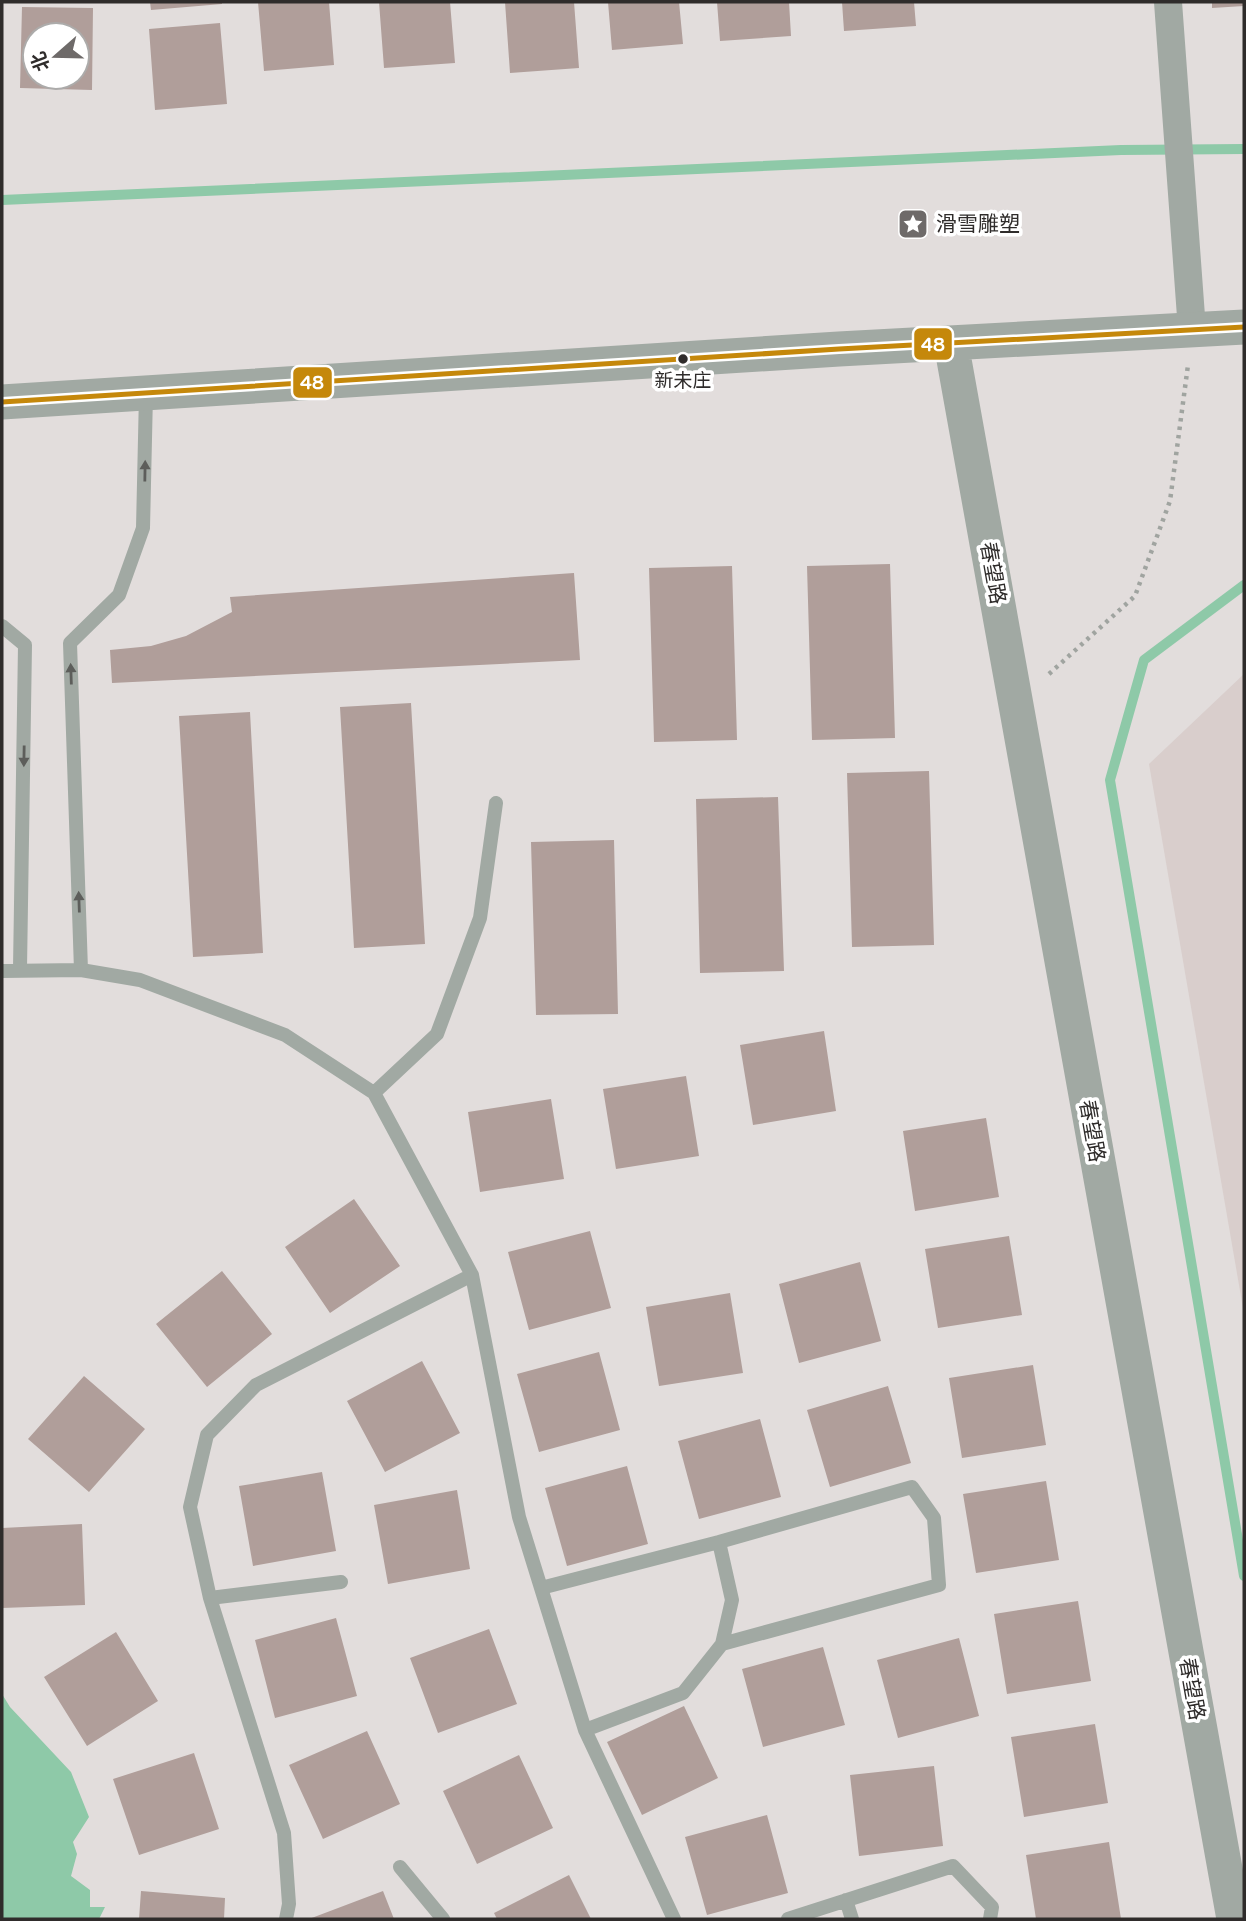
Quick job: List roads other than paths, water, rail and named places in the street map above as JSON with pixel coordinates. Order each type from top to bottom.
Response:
[{"type":"street","points":[[1168,2],[1192,330]]},
{"type":"street","points":[[2,402],[1244,327]]},
{"type":"street","name":"春望路","points":[[951,343],[1237,1916]]},
{"type":"lane","points":[[81,970],[70,643],[119,595],[143,528],[146,393]]},
{"type":"lane","points":[[2,626],[25,645],[20,969]]},
{"type":"lane","points":[[374,1093],[437,1034],[480,918],[496,803]]},
{"type":"lane","points":[[2,971],[81,970],[140,980],[285,1035],[374,1093],[472,1275],[519,1517],[585,1730],[674,1919]]},
{"type":"lane","points":[[286,1919],[289,1904],[284,1833],[210,1598],[190,1507],[207,1435],[256,1385],[472,1275]]},
{"type":"lane","points":[[541,1588],[719,1542],[912,1487],[934,1518],[939,1585],[722,1644]]},
{"type":"lane","points":[[585,1730],[683,1693],[722,1644],[733,1600],[719,1542]]},
{"type":"lane","points":[[210,1598],[341,1582]]},
{"type":"lane","points":[[788,1919],[953,1866],[992,1907],[990,1919]]},
{"type":"lane","points":[[400,1867],[443,1919]]},
{"type":"lane","points":[[846,1900],[852,1919]]},
{"type":"waterway","points":[[2,200],[1121,150],[1244,149]]},
{"type":"waterway","points":[[1244,585],[1144,660],[1110,780],[1244,1576]]},
{"type":"place","name":"滑雪雕塑","points":[[913,224]]},
{"type":"place","name":"新未庄","points":[[683,359]]}]
